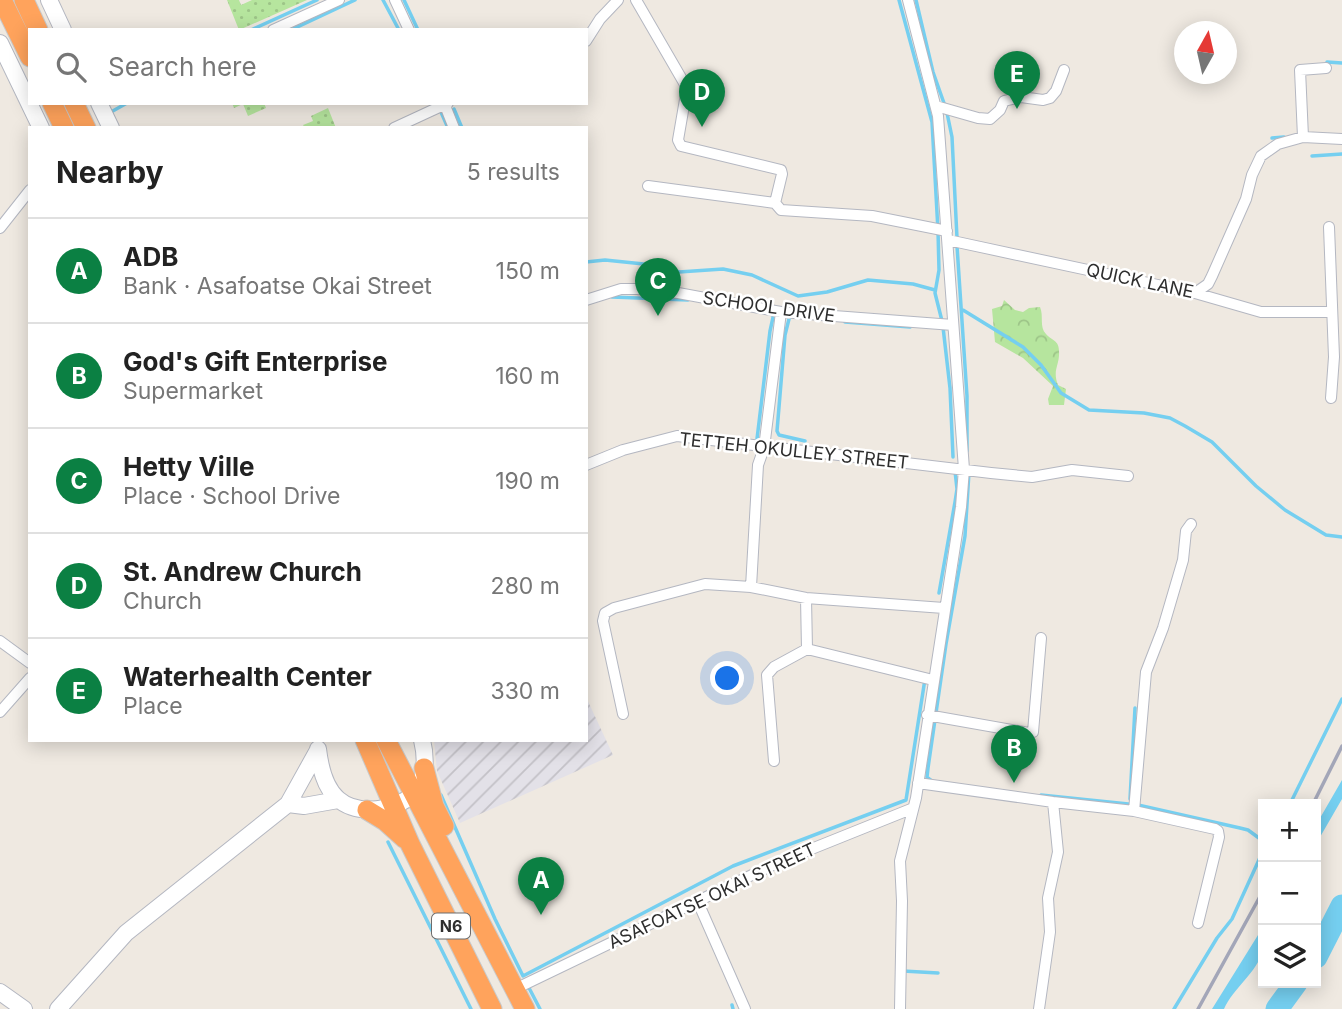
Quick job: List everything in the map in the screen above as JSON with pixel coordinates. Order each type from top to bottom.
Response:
[{"type":"highway","points":[[2,0],[28,53]]},
{"type":"highway","points":[[24,0],[37,28]]},
{"type":"highway","points":[[53,105],[63,126]]},
{"type":"highway","points":[[75,105],[85,126]]},
{"type":"highway","name":"N6","points":[[366,742],[410,844],[492,1009]]},
{"type":"highway","name":"N6","points":[[387,742],[525,1009]]},
{"type":"highway","points":[[424,768],[433,806],[451,839],[475,912]]},
{"type":"highway","points":[[367,810],[385,821],[410,844]]},
{"type":"street","points":[[49,0],[62,28]]},
{"type":"street","points":[[277,28],[339,0]]},
{"type":"street","points":[[395,0],[408,28]]},
{"type":"street","points":[[588,38],[600,19],[618,0]]},
{"type":"street","points":[[636,0],[687,88],[678,143],[686,148],[781,170],[775,203]]},
{"type":"street","points":[[900,1009],[900,861],[918,783],[961,507],[964,469],[936,106],[908,0]]},
{"type":"street","points":[[0,43],[28,101]]},
{"type":"street","points":[[1303,137],[1300,70],[1326,68]]},
{"type":"street","points":[[936,106],[990,119],[1000,110],[1004,101],[1021,97],[1043,100],[1050,98],[1056,91],[1064,70]]},
{"type":"street","points":[[30,105],[40,126]]},
{"type":"street","points":[[105,105],[110,126]]},
{"type":"street","points":[[398,126],[443,105]]},
{"type":"street","points":[[445,105],[453,126]]},
{"type":"street","points":[[1195,293],[1208,284],[1212,276],[1246,199],[1252,175],[1261,156],[1278,144],[1303,137],[1342,139]]},
{"type":"street","name":"QUICK LANE","points":[[648,186],[775,203],[781,210],[872,216],[1195,293],[1261,313],[1332,312]]},
{"type":"street","points":[[0,228],[28,193]]},
{"type":"street","points":[[1329,227],[1334,357],[1331,398]]},
{"type":"street","name":"SCHOOL DRIVE","points":[[588,299],[621,289],[637,289],[678,293],[781,312],[953,325]]},
{"type":"street","points":[[751,587],[758,465],[764,447],[781,312]]},
{"type":"street","name":"TETTEH OKULLEY STREET","points":[[588,464],[622,450],[677,436],[1032,477],[1072,470],[1128,477]]},
{"type":"street","points":[[1134,811],[1146,672],[1184,559],[1186,531],[1191,524]]},
{"type":"street","points":[[623,714],[606,633],[605,613],[614,608],[696,584],[751,587],[806,598],[944,608]]},
{"type":"street","points":[[806,598],[807,649]]},
{"type":"street","points":[[927,715],[995,729],[1034,732],[1041,638]]},
{"type":"street","points":[[0,641],[28,662]]},
{"type":"street","points":[[774,761],[767,675],[774,667],[807,649],[933,680]]},
{"type":"street","points":[[0,712],[28,680]]},
{"type":"street","points":[[288,804],[304,806],[338,800],[367,810],[394,805],[413,795],[419,786],[424,768],[422,742]]},
{"type":"street","points":[[318,745],[323,776],[338,800]]},
{"type":"street","points":[[58,1009],[126,933],[288,804],[318,745]]},
{"type":"street","points":[[918,783],[1134,811],[1218,831],[1219,837],[1198,923]]},
{"type":"street","points":[[1039,1009],[1050,932],[1048,898],[1058,852],[1053,802]]},
{"type":"street","name":"ASAFOATSE OKAI STREET","points":[[515,989],[779,862],[911,809]]},
{"type":"street","points":[[697,900],[745,1009]]},
{"type":"street","points":[[0,992],[24,1009]]},
{"type":"shaded area","points":[[588,701],[613,755],[460,823],[437,771],[434,742],[588,742]]},
{"type":"green space","points":[[227,0],[239,0],[241,5],[252,0],[307,0],[244,28],[238,28]]},
{"type":"green space","points":[[243,105],[265,105],[266,108],[248,116]]},
{"type":"green space","points":[[328,108],[335,126],[304,126],[313,121],[311,116]]},
{"type":"green space","points":[[1004,300],[1015,310],[1023,312],[1029,308],[1040,307],[1044,331],[1059,347],[1056,375],[1058,385],[1066,389],[1064,405],[1049,405],[1048,399],[1053,386],[1023,358],[995,342],[992,309],[1002,306]]},
{"type":"water","points":[[1342,780],[1342,799],[1321,835],[1321,816]]},
{"type":"water","points":[[1258,935],[1256,966],[1224,1009],[1212,1009]]},
{"type":"waterway","points":[[255,28],[317,0]]},
{"type":"waterway","points":[[295,28],[355,0]]},
{"type":"waterway","points":[[383,0],[398,28]]},
{"type":"waterway","points":[[404,0],[417,28]]},
{"type":"waterway","points":[[899,0],[932,122],[939,270],[935,293],[942,321]]},
{"type":"waterway","points":[[916,0],[933,72],[945,106]]},
{"type":"waterway","points":[[1327,62],[1342,63]]},
{"type":"waterway","points":[[111,112],[123,105]]},
{"type":"waterway","points":[[454,109],[461,126]]},
{"type":"waterway","points":[[441,112],[447,126]]},
{"type":"waterway","points":[[947,113],[952,137],[957,238]]},
{"type":"waterway","points":[[1272,138],[1284,137]]},
{"type":"waterway","points":[[1312,156],[1342,154]]},
{"type":"waterway","points":[[957,246],[967,396],[967,451]]},
{"type":"waterway","points":[[588,262],[605,260],[663,266],[679,272],[723,269],[752,275],[798,296],[827,292],[868,280],[913,284],[935,290]]},
{"type":"waterway","points":[[612,297],[688,300]]},
{"type":"waterway","points":[[963,310],[1023,347],[1041,365],[1061,393],[1089,410],[1144,413],[1170,418],[1212,442],[1256,486],[1285,510],[1326,535],[1342,537]]},
{"type":"waterway","points":[[757,439],[774,313]]},
{"type":"waterway","points":[[790,315],[785,335],[777,431],[779,435],[805,441]]},
{"type":"waterway","points":[[845,322],[910,327]]},
{"type":"waterway","points":[[943,327],[950,388],[953,457]]},
{"type":"waterway","points":[[939,593],[957,489],[955,471]]},
{"type":"waterway","points":[[932,781],[927,777],[928,768],[965,536],[969,472]]},
{"type":"waterway","points":[[523,976],[733,866],[906,800],[925,679]]},
{"type":"waterway","points":[[1292,799],[1342,699]]},
{"type":"waterway","points":[[1130,799],[1135,708]]},
{"type":"waterway","points":[[441,795],[523,976]]},
{"type":"waterway","points":[[1041,795],[1138,805],[1248,830],[1258,837]]},
{"type":"waterway","points":[[388,842],[471,1009]]},
{"type":"waterway","points":[[1174,1009],[1217,938],[1232,919],[1258,862]]},
{"type":"waterway","points":[[1321,947],[1342,906]]},
{"type":"waterway","points":[[903,971],[938,973]]},
{"type":"waterway","points":[[528,986],[540,1009]]},
{"type":"waterway","points":[[1277,1009],[1292,988]]},
{"type":"waterway","points":[[732,1005],[733,1009]]},
{"type":"railway","points":[[1316,799],[1342,746]]},
{"type":"railway","points":[[1198,1009],[1258,900]]},
{"type":"place","name":"Waterhealth Center","points":[[1017,109]]},
{"type":"place","name":"St. Andrew Church","points":[[702,127]]},
{"type":"place","name":"Hetty Ville","points":[[658,316]]},
{"type":"place","name":"God's Gift Enterprise","points":[[1014,783]]},
{"type":"place","name":"ADB","points":[[541,915]]}]
